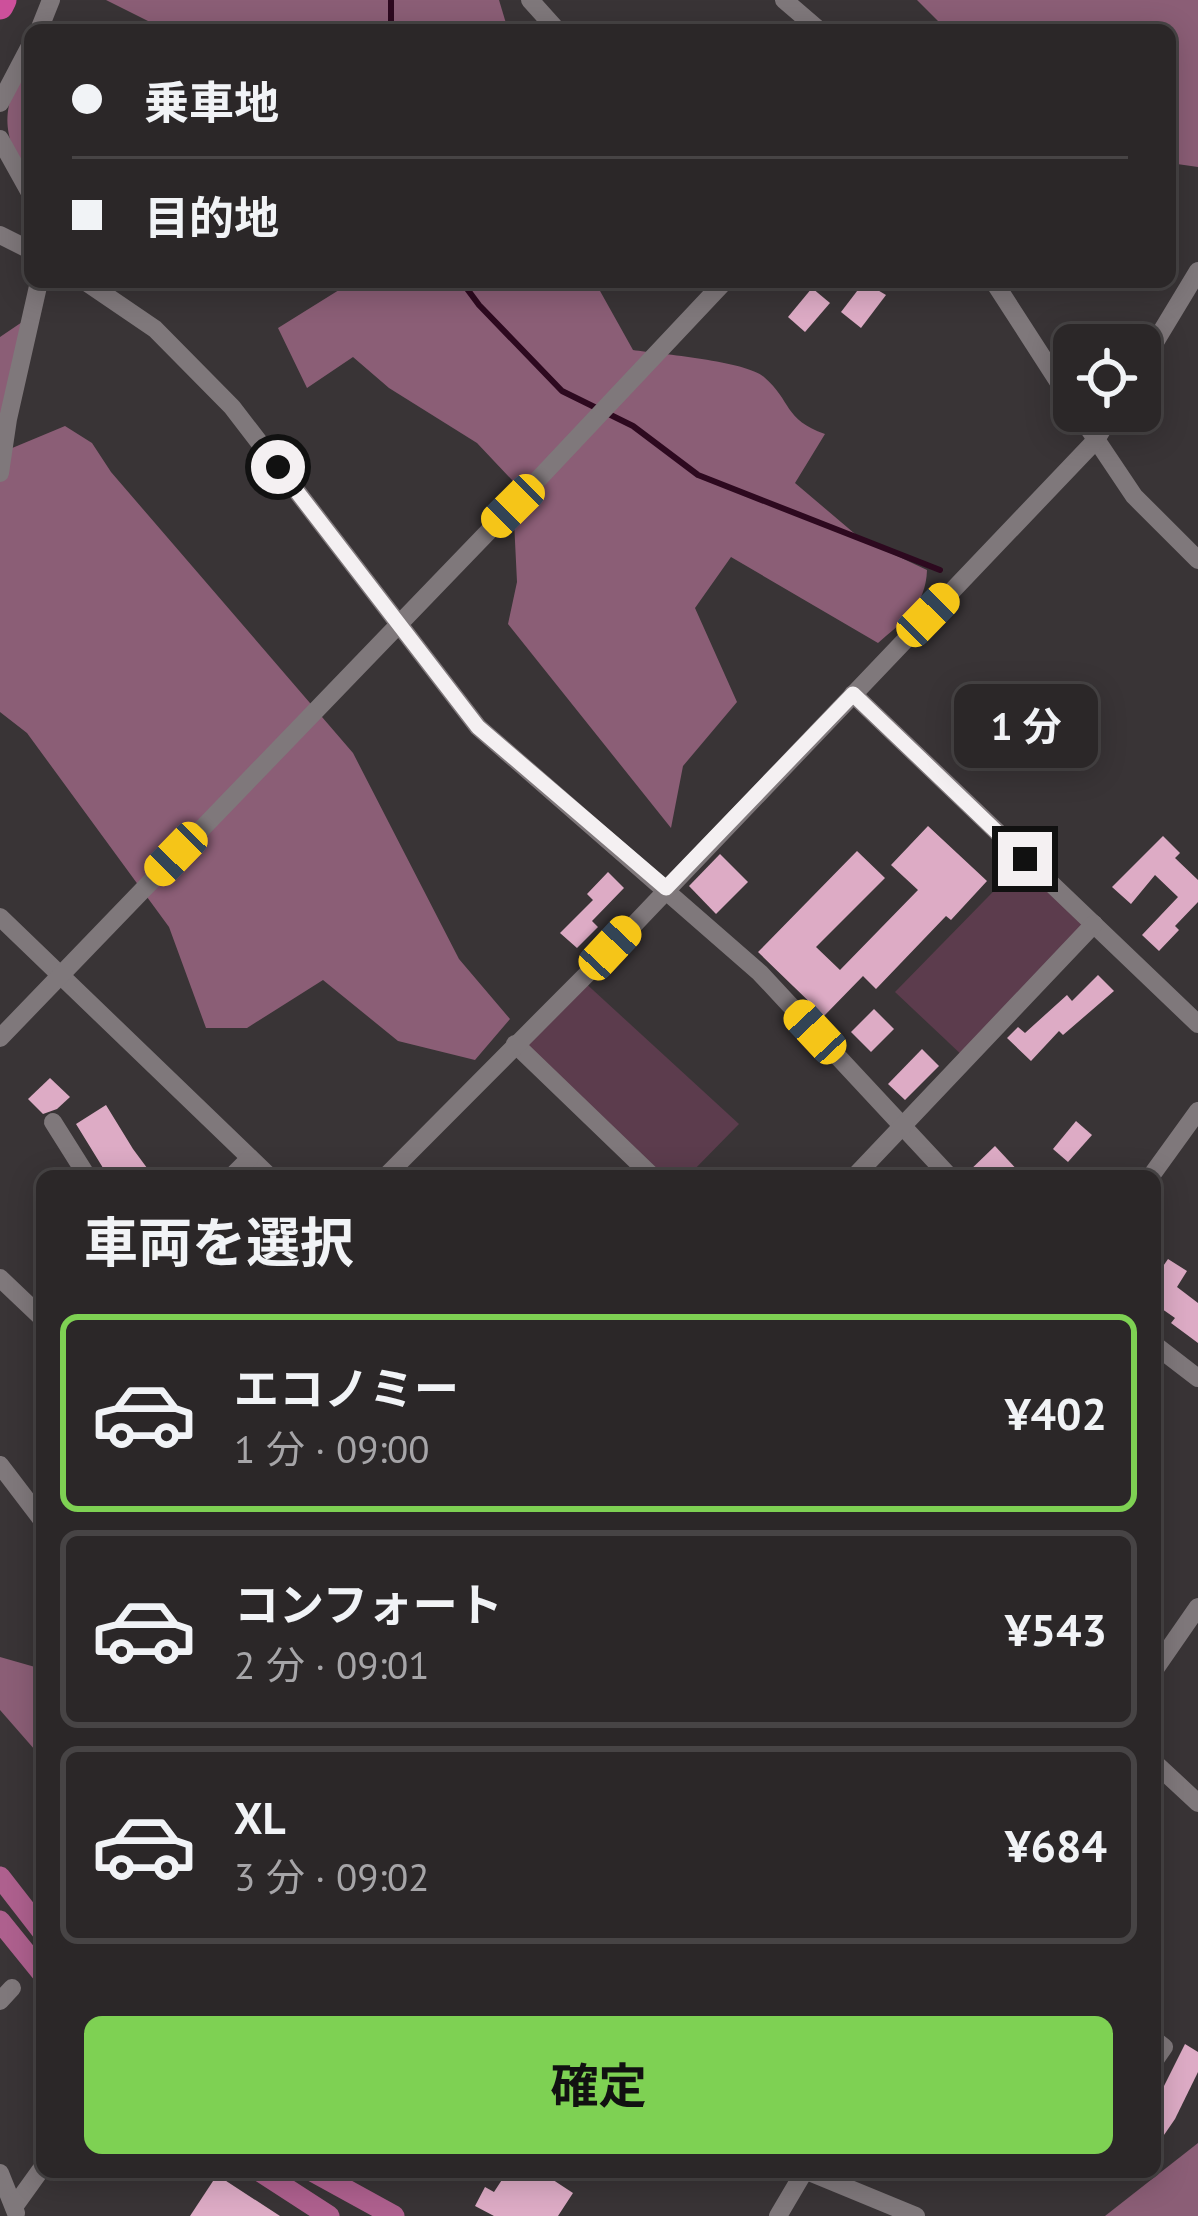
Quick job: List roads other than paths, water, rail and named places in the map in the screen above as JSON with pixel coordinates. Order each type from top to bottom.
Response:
[{"type":"main road","points":[[0,1877],[36,1923]]},
{"type":"main road","points":[[0,1921],[36,1966]]},
{"type":"main road","points":[[270,2178],[329,2216]]},
{"type":"main road","points":[[325,2178],[394,2216]]},
{"type":"street","points":[[530,0],[551,24]]},
{"type":"street","points":[[784,0],[812,24]]},
{"type":"street","points":[[0,103],[24,57]]},
{"type":"street","points":[[0,139],[24,182]]},
{"type":"street","points":[[1161,332],[1198,271]]},
{"type":"street","points":[[0,473],[38,288]]},
{"type":"street","points":[[95,288],[155,329],[232,407],[478,727],[760,973],[943,1170]]},
{"type":"street","points":[[0,1038],[718,288]]},
{"type":"street","points":[[998,288],[1053,373]]},
{"type":"street","points":[[1091,432],[1134,496],[1198,560]]},
{"type":"street","points":[[392,1170],[1101,432]]},
{"type":"street","points":[[853,694],[1198,1024]]},
{"type":"street","points":[[0,917],[263,1170]]},
{"type":"street","points":[[861,1170],[1094,924]]},
{"type":"street","points":[[515,1044],[646,1170]]},
{"type":"street","points":[[1155,1170],[1198,1111]]},
{"type":"street","points":[[53,1122],[83,1170]]},
{"type":"street","points":[[238,1170],[250,1158]]},
{"type":"street","points":[[0,1278],[36,1312]]},
{"type":"street","points":[[1161,1350],[1198,1378]]},
{"type":"street","points":[[0,1465],[36,1512]]},
{"type":"street","points":[[1161,1657],[1198,1607]]},
{"type":"street","points":[[1161,1769],[1198,1803]]},
{"type":"street","points":[[0,2173],[16,2211]]},
{"type":"street","points":[[16,2211],[36,2178]]},
{"type":"street","points":[[778,2216],[802,2178]]},
{"type":"street","points":[[821,2178],[916,2216]]},
{"type":"waterway","points":[[391,0],[391,24]]},
{"type":"waterway","points":[[466,288],[562,391],[633,426],[698,475],[940,570]]}]
